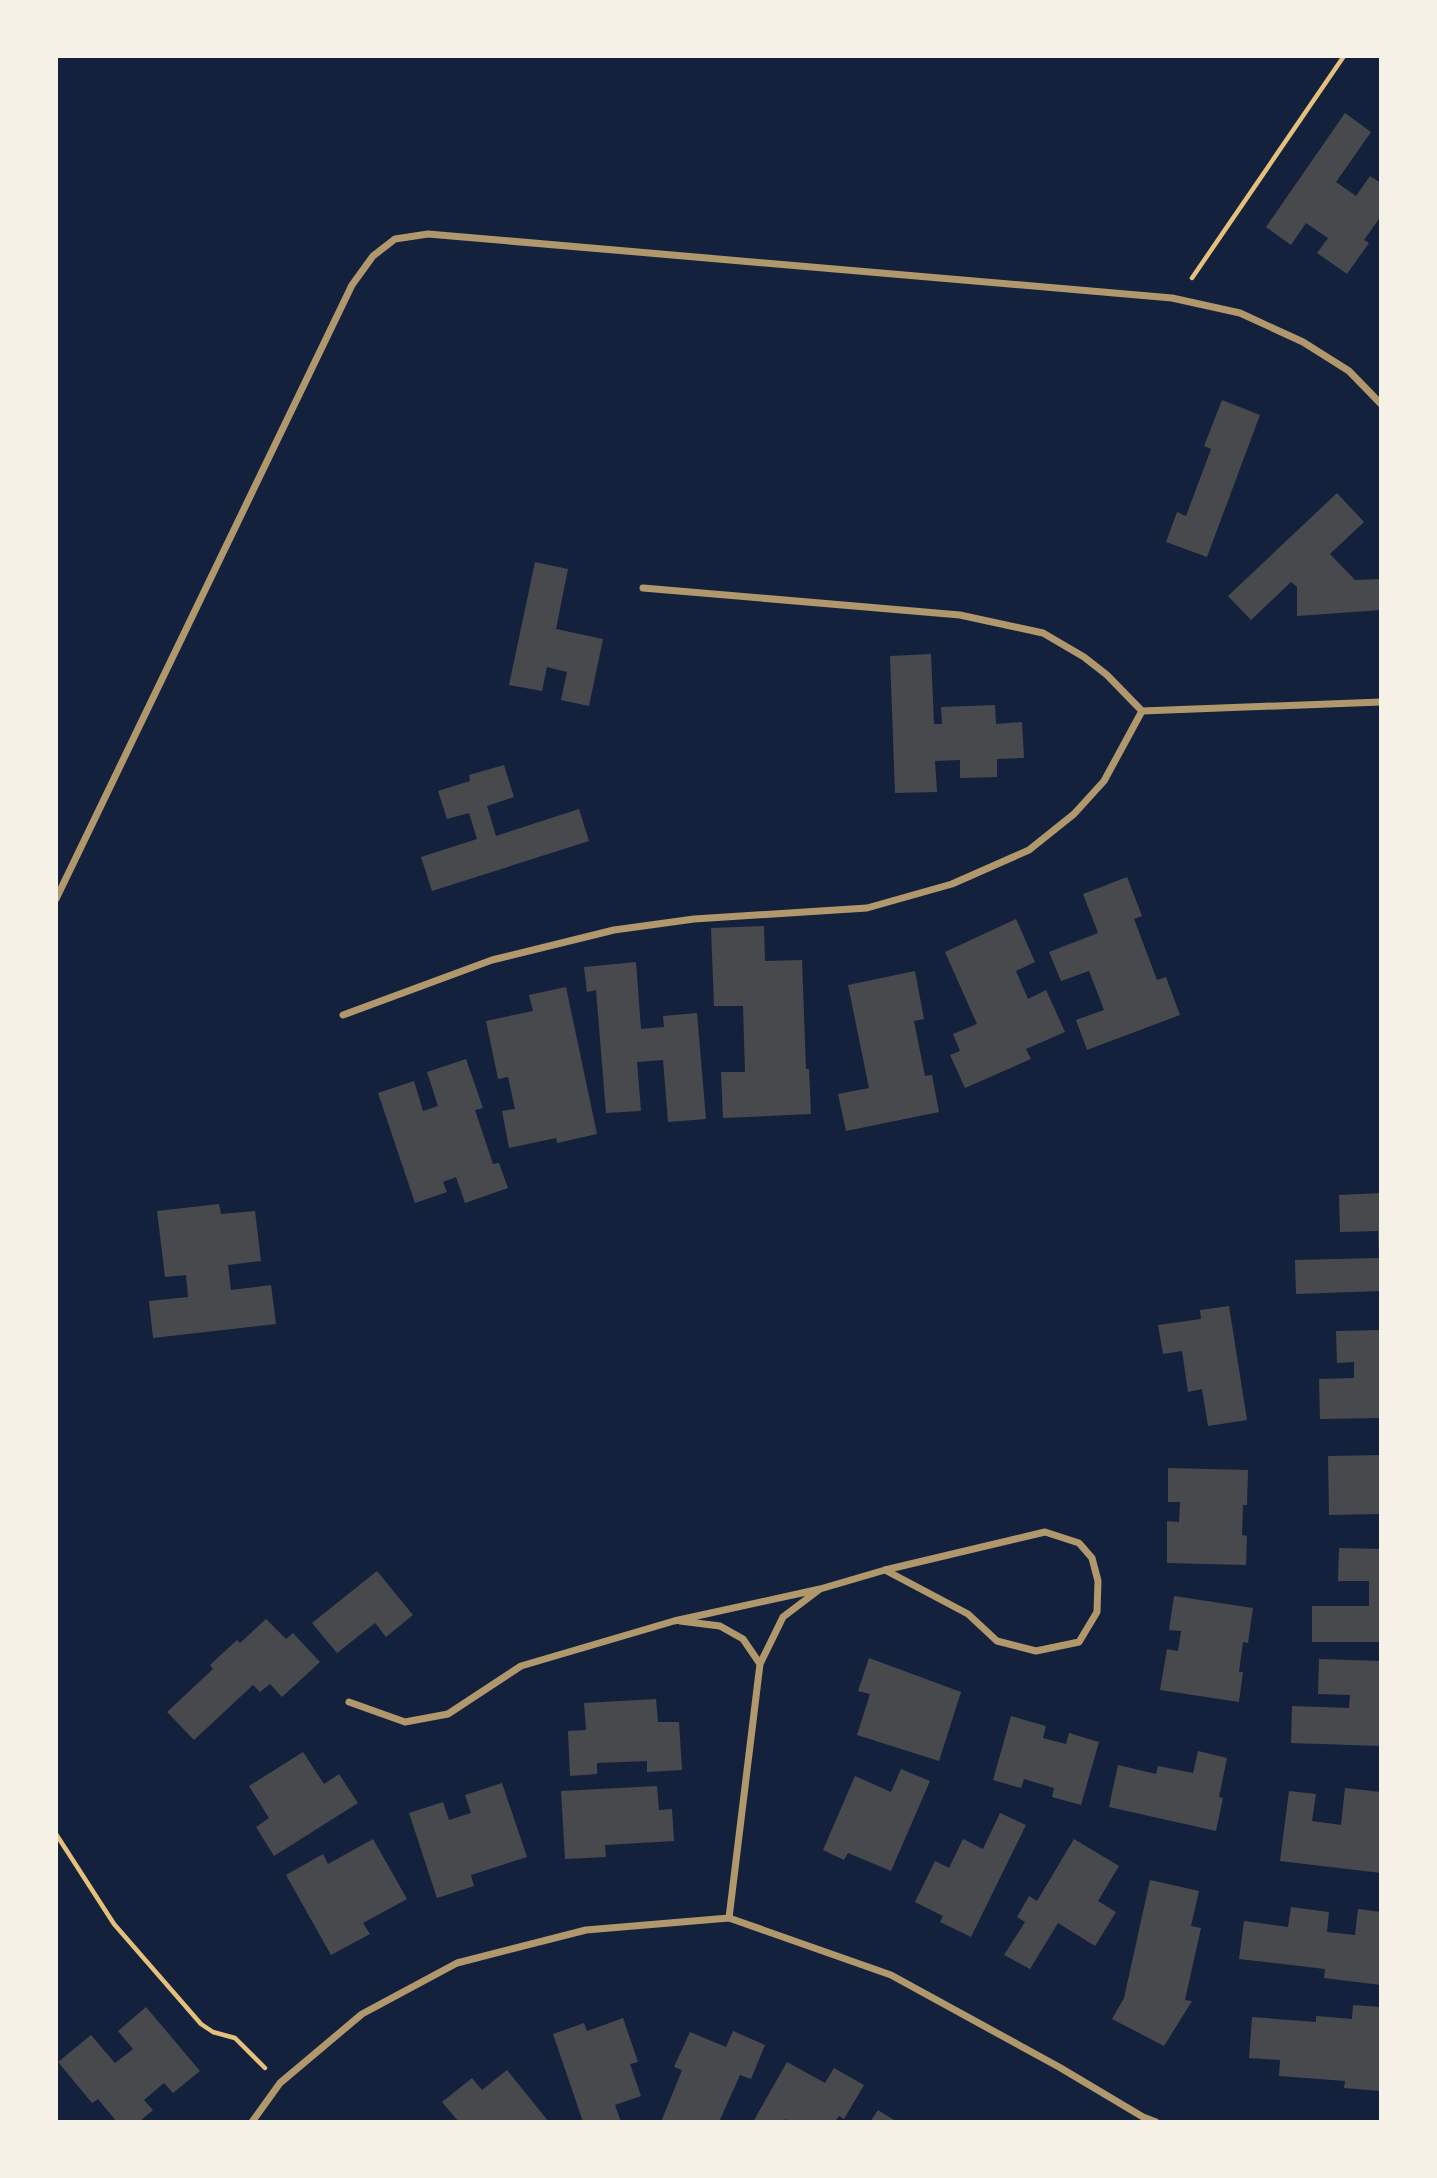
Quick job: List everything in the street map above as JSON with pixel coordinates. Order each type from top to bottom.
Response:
[{"type":"street","points":[[56,899],[352,285],[373,256],[395,239],[428,234],[1178,299],[1240,313],[1303,342],[1349,371],[1381,404]]},
{"type":"street","points":[[643,588],[960,615],[1043,633],[1084,657],[1107,675],[1142,711],[1381,702]]},
{"type":"street","points":[[343,1015],[492,960],[614,930],[694,919],[867,908],[952,884],[1029,850],[1074,814],[1104,780],[1142,711]]},
{"type":"street","points":[[349,1702],[405,1722],[448,1714],[521,1666],[674,1621],[820,1589],[885,1570],[1045,1532],[1079,1543],[1092,1558],[1098,1581],[1097,1612],[1079,1642],[1036,1651],[997,1641],[968,1614],[885,1570]]},
{"type":"street","points":[[729,1917],[760,1664],[783,1618],[820,1589]]},
{"type":"street","points":[[674,1621],[720,1626],[743,1639],[760,1664]]},
{"type":"street","points":[[252,2122],[280,2083],[362,2014],[457,1963],[586,1930],[729,1917],[891,1975],[1156,2122]]},
{"type":"path","points":[[1178,299],[1344,56]]},
{"type":"path","points":[[56,1833],[114,1924],[201,2024],[213,2032],[235,2038],[280,2083]]},
{"type":"building","points":[[1345,113],[1371,132],[1336,182],[1356,196],[1370,176],[1381,183],[1381,216],[1364,240],[1369,243],[1347,274],[1317,253],[1328,238],[1306,223],[1291,245],[1266,227]]},
{"type":"building","points":[[1222,400],[1260,415],[1207,557],[1166,542],[1177,512],[1186,516],[1211,449],[1204,446]]},
{"type":"building","points":[[1337,493],[1364,522],[1330,554],[1355,580],[1381,579],[1381,610],[1297,616],[1297,587],[1291,582],[1251,620],[1228,596]]},
{"type":"building","points":[[535,562],[568,569],[556,629],[603,639],[589,706],[561,700],[567,672],[547,667],[542,691],[509,685]]},
{"type":"building","points":[[931,654],[934,724],[942,724],[941,707],[995,705],[996,724],[1022,722],[1024,758],[997,759],[997,777],[960,778],[960,760],[935,761],[937,792],[895,793],[890,656]]},
{"type":"building","points":[[504,765],[514,797],[487,806],[496,836],[579,809],[589,841],[432,891],[421,857],[477,839],[469,813],[447,819],[438,791],[470,781],[469,775]]},
{"type":"building","points":[[1127,877],[1142,916],[1134,919],[1157,980],[1166,977],[1180,1015],[1087,1050],[1076,1020],[1104,1010],[1089,971],[1061,981],[1049,952],[1098,933],[1083,894]]},
{"type":"building","points":[[1016,919],[1035,962],[1016,971],[1028,999],[1046,990],[1065,1032],[1026,1049],[1031,1059],[965,1088],[950,1055],[960,1051],[953,1034],[977,1024],[945,952]]},
{"type":"building","points":[[764,926],[765,961],[802,960],[806,1069],[809,1069],[811,1114],[723,1118],[721,1072],[745,1072],[743,1006],[714,1006],[711,928]]},
{"type":"building","points":[[636,962],[641,1029],[664,1027],[663,1016],[697,1013],[706,1119],[668,1122],[663,1060],[637,1062],[641,1111],[606,1113],[596,990],[587,992],[584,967]]},
{"type":"building","points":[[915,971],[924,1019],[914,1021],[925,1076],[932,1075],[939,1112],[846,1131],[838,1094],[869,1088],[848,985]]},
{"type":"building","points":[[566,987],[597,1134],[557,1143],[556,1138],[509,1148],[502,1111],[515,1109],[508,1077],[498,1079],[486,1021],[533,1011],[529,995]]},
{"type":"building","points":[[466,1059],[483,1108],[475,1110],[493,1164],[499,1163],[508,1188],[465,1203],[456,1177],[443,1182],[447,1192],[415,1203],[378,1093],[414,1081],[423,1111],[438,1106],[427,1072]]},
{"type":"building","points":[[1381,1193],[1381,1291],[1296,1294],[1295,1260],[1379,1258],[1378,1231],[1340,1232],[1339,1195]]},
{"type":"building","points":[[219,1204],[221,1214],[255,1211],[261,1261],[228,1265],[231,1290],[271,1285],[276,1324],[153,1338],[149,1301],[188,1297],[186,1275],[165,1277],[157,1211]]},
{"type":"building","points":[[1229,1306],[1247,1420],[1208,1426],[1202,1389],[1188,1392],[1182,1351],[1163,1354],[1158,1325],[1201,1319],[1200,1310]]},
{"type":"building","points":[[1381,1330],[1381,1418],[1320,1419],[1319,1379],[1354,1378],[1354,1362],[1337,1363],[1336,1331]]},
{"type":"building","points":[[1381,1455],[1381,1514],[1329,1515],[1328,1456]]},
{"type":"building","points":[[1168,1468],[1248,1470],[1247,1505],[1243,1505],[1242,1535],[1247,1536],[1246,1565],[1167,1563],[1167,1521],[1179,1522],[1180,1502],[1168,1502]]},
{"type":"building","points":[[1339,1548],[1381,1549],[1381,1642],[1312,1642],[1312,1606],[1369,1606],[1369,1581],[1338,1581]]},
{"type":"building","points":[[377,1571],[413,1615],[386,1637],[375,1623],[337,1653],[312,1623]]},
{"type":"building","points":[[1174,1596],[1253,1608],[1248,1643],[1243,1642],[1239,1702],[1160,1690],[1167,1649],[1178,1651],[1181,1631],[1169,1630]]},
{"type":"building","points":[[266,1619],[286,1639],[293,1633],[320,1662],[282,1697],[270,1684],[260,1692],[253,1685],[194,1740],[167,1712],[213,1669],[210,1665],[237,1640],[240,1643]]},
{"type":"building","points":[[869,1658],[961,1692],[939,1761],[857,1735],[870,1694],[858,1691]]},
{"type":"building","points":[[1319,1659],[1381,1661],[1381,1746],[1291,1743],[1292,1706],[1349,1708],[1350,1695],[1318,1694]]},
{"type":"building","points":[[656,1699],[658,1722],[679,1722],[682,1770],[647,1772],[647,1761],[597,1763],[597,1774],[570,1776],[568,1731],[586,1730],[584,1703]]},
{"type":"building","points":[[1011,1716],[1046,1726],[1043,1738],[1066,1744],[1069,1733],[1099,1742],[1081,1805],[1052,1797],[1054,1788],[1024,1779],[1021,1788],[993,1780]]},
{"type":"building","points":[[1198,1751],[1227,1758],[1216,1831],[1109,1807],[1118,1765],[1156,1774],[1158,1766],[1193,1773]]},
{"type":"building","points":[[303,1752],[324,1784],[339,1774],[358,1803],[274,1856],[256,1827],[269,1818],[249,1786]]},
{"type":"building","points":[[901,1769],[930,1781],[891,1871],[848,1853],[844,1860],[823,1850],[855,1776],[891,1792]]},
{"type":"building","points":[[502,1783],[527,1857],[471,1875],[474,1886],[437,1898],[409,1813],[443,1802],[449,1820],[471,1813],[465,1795]]},
{"type":"building","points":[[657,1786],[659,1810],[672,1809],[674,1841],[605,1845],[606,1857],[565,1859],[561,1791]]},
{"type":"building","points":[[1345,1788],[1381,1792],[1381,1873],[1280,1861],[1289,1791],[1316,1794],[1312,1821],[1341,1825]]},
{"type":"building","points":[[1000,1813],[1026,1825],[971,1937],[940,1922],[943,1916],[915,1902],[935,1861],[949,1868],[963,1839],[983,1849]]},
{"type":"building","points":[[373,1839],[407,1899],[363,1923],[370,1934],[331,1955],[286,1875],[323,1854],[328,1864]]},
{"type":"building","points":[[1074,1839],[1119,1866],[1098,1901],[1116,1912],[1095,1946],[1058,1923],[1030,1969],[1004,1955],[1025,1922],[1017,1917],[1029,1896],[1037,1901]]},
{"type":"building","points":[[1150,1880],[1199,1891],[1191,1926],[1201,1928],[1185,2000],[1192,2001],[1164,2046],[1112,2019],[1124,1998]]},
{"type":"building","points":[[1291,1907],[1329,1912],[1327,1932],[1355,1935],[1358,1909],[1381,1912],[1381,1985],[1324,1978],[1325,1969],[1239,1959],[1244,1921],[1288,1927]]},
{"type":"building","points":[[1353,2005],[1381,2007],[1381,2091],[1344,2088],[1345,2081],[1279,2076],[1280,2060],[1249,2058],[1252,2017],[1316,2022],[1316,2016],[1352,2019]]},
{"type":"building","points":[[146,2007],[200,2071],[173,2093],[164,2083],[144,2100],[153,2110],[139,2122],[117,2122],[98,2099],[92,2103],[58,2062],[91,2035],[115,2063],[133,2049],[118,2031]]},
{"type":"building","points":[[623,2018],[638,2062],[630,2064],[641,2096],[615,2105],[621,2122],[583,2122],[553,2034],[584,2023],[587,2031]]},
{"type":"building","points":[[733,2031],[765,2045],[751,2079],[740,2075],[719,2122],[661,2122],[682,2070],[674,2067],[690,2032],[726,2047]]},
{"type":"building","points":[[787,2062],[825,2083],[834,2068],[864,2085],[844,2119],[839,2116],[835,2122],[790,2122],[785,2119],[784,2122],[753,2122]]},
{"type":"building","points":[[507,2070],[549,2122],[459,2122],[442,2102],[472,2078],[482,2090]]},
{"type":"building","points":[[878,2110],[897,2122],[870,2122]]}]
